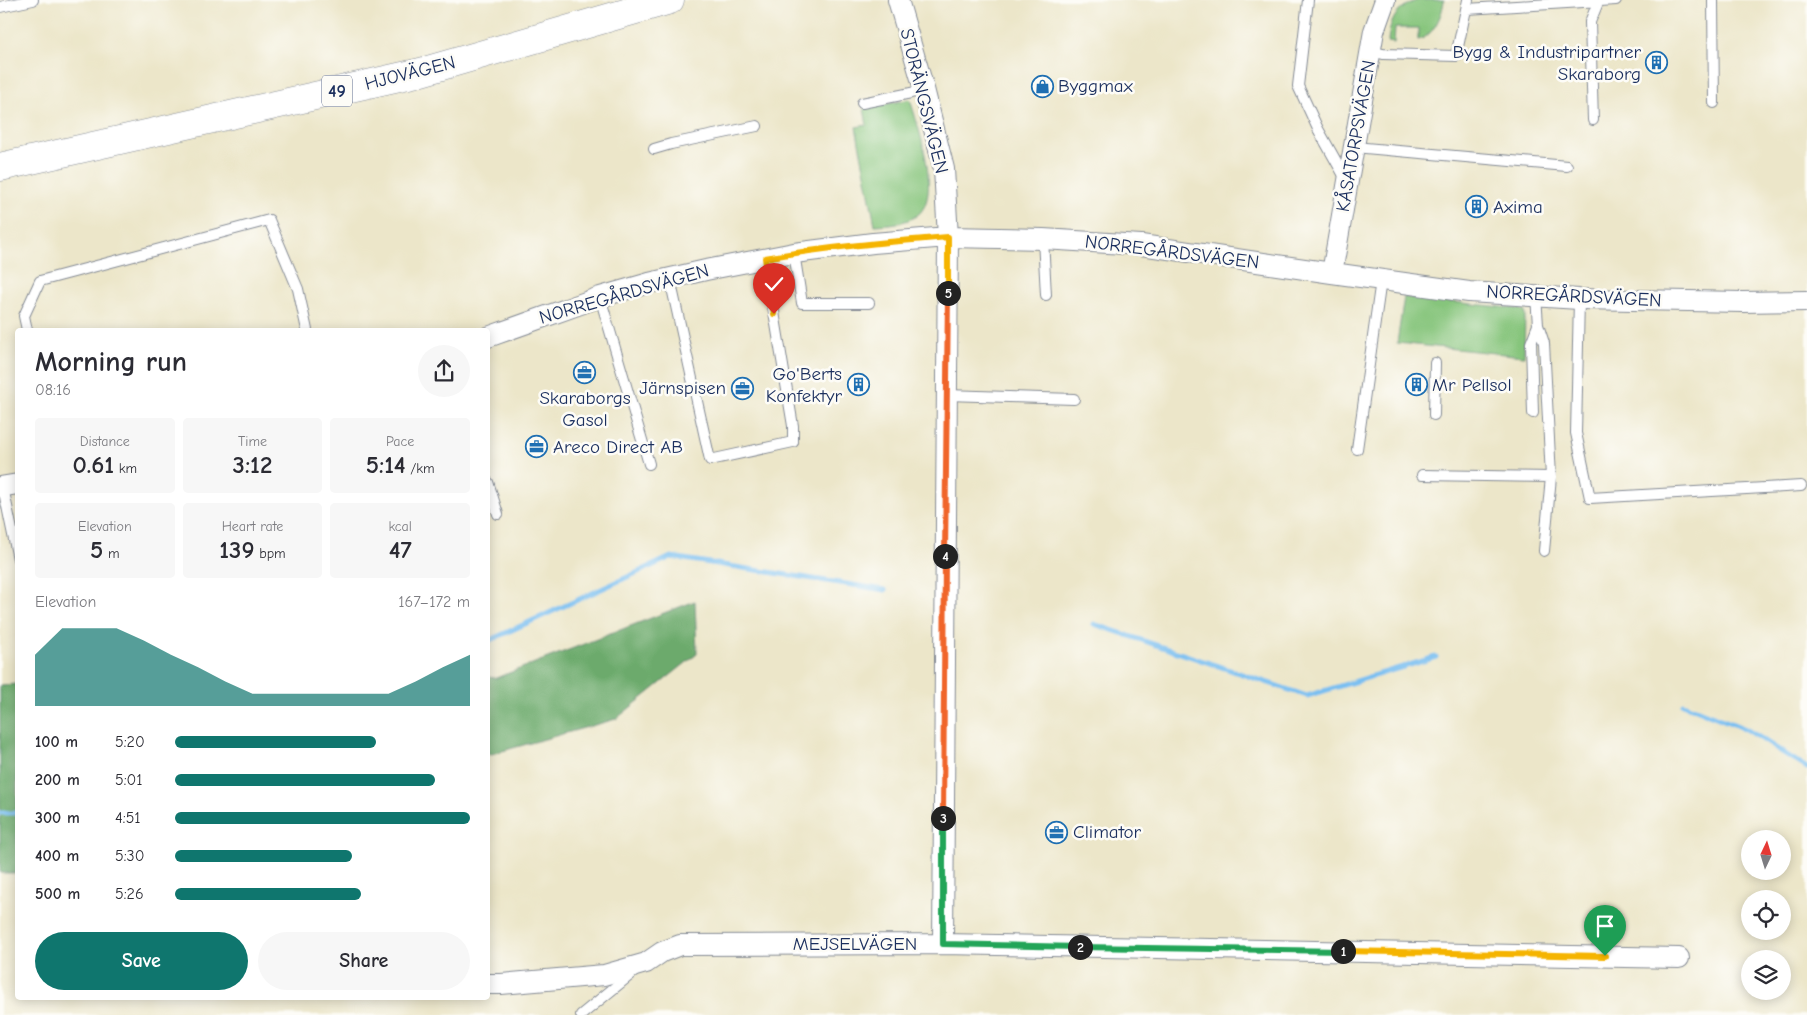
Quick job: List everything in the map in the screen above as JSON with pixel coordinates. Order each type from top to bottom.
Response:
[{"type":"main road","name":"HJOVÄGEN","points":[[0,166],[421,72],[670,0]]},
{"type":"street","name":"KÅSATORPSVÄGEN","points":[[1332,273],[1374,31],[1385,0]]},
{"type":"street","name":"STORÄNGSVÄGEN","points":[[896,3],[924,89],[944,170],[948,237],[943,944]]},
{"type":"street","name":"NORREGÅRDSVÄGEN","points":[[490,336],[600,297],[670,278],[794,253],[873,242],[948,237],[1141,244],[1469,292],[1579,299],[1743,302],[1807,301]]},
{"type":"street","name":"MEJSELVÄGEN","points":[[490,984],[604,974],[646,963],[662,952],[680,945],[943,944],[1679,958]]},
{"type":"lane","points":[[0,7],[33,0]]},
{"type":"lane","points":[[1308,0],[1298,86],[1318,129],[1348,182]]},
{"type":"lane","points":[[1371,52],[1456,56],[1468,4],[1616,0]]},
{"type":"lane","points":[[1713,0],[1714,103]]},
{"type":"lane","points":[[1593,120],[1590,22],[1599,1]]},
{"type":"lane","points":[[862,103],[924,89]]},
{"type":"lane","points":[[654,149],[757,126]]},
{"type":"lane","points":[[1354,146],[1567,166]]},
{"type":"lane","points":[[27,328],[24,316],[40,280],[269,220],[298,289],[307,328]]},
{"type":"lane","points":[[1043,239],[1046,294]]},
{"type":"lane","points":[[794,253],[802,303],[869,303]]},
{"type":"lane","points":[[670,278],[710,460],[793,442],[793,426],[765,258]]},
{"type":"lane","points":[[1357,450],[1381,280]]},
{"type":"lane","points":[[1536,296],[1538,325],[1544,343],[1551,477],[1544,551]]},
{"type":"lane","points":[[600,297],[649,464]]},
{"type":"lane","points":[[1579,299],[1576,433],[1590,498],[1801,486]]},
{"type":"lane","points":[[1533,413],[1531,343],[1538,325]]},
{"type":"lane","points":[[1434,415],[1435,363]]},
{"type":"lane","points":[[947,395],[1074,399]]},
{"type":"lane","points":[[1422,475],[1551,477]]},
{"type":"lane","points":[[7,486],[15,539]]},
{"type":"lane","points":[[490,488],[498,514]]},
{"type":"lane","points":[[582,1015],[646,963]]},
{"type":"green space","points":[[1418,0],[1444,0],[1442,12],[1433,30],[1418,40],[1418,28],[1395,28],[1394,43],[1388,42],[1390,27],[1395,16],[1404,7]]},
{"type":"green space","points":[[910,99],[926,160],[928,194],[924,207],[911,219],[891,224],[875,225],[856,127],[867,125],[864,109]]},
{"type":"green space","points":[[1404,297],[1520,309],[1525,312],[1524,356],[1397,343]]},
{"type":"green space","points":[[695,601],[697,654],[616,719],[490,754],[490,677],[496,678]]},
{"type":"green space","points":[[15,684],[15,873],[0,873],[0,685]]},
{"type":"waterway","points":[[490,640],[671,557],[885,590]]},
{"type":"waterway","points":[[1094,624],[1307,696],[1436,657]]},
{"type":"waterway","points":[[1683,704],[1746,729],[1807,768]]},
{"type":"waterway","points":[[0,813],[15,813]]},
{"type":"place","name":"Bygg & Industripartner Skaraborg","points":[[1657,63]]},
{"type":"place","name":"Byggmax","points":[[1042,86]]},
{"type":"place","name":"Axima","points":[[1477,207]]},
{"type":"place","name":"Skaraborgs Gasol","points":[[585,372]]},
{"type":"place","name":"Go'Berts Konfektyr","points":[[858,385]]},
{"type":"place","name":"Mr Pellsol","points":[[1416,385]]},
{"type":"place","name":"Järnspisen","points":[[742,388]]},
{"type":"place","name":"Areco Direct AB","points":[[537,447]]},
{"type":"place","name":"Climator","points":[[1057,832]]},
{"type":"route","points":[[774,314],[765,258],[873,242],[948,237],[943,944],[1605,956]]}]
